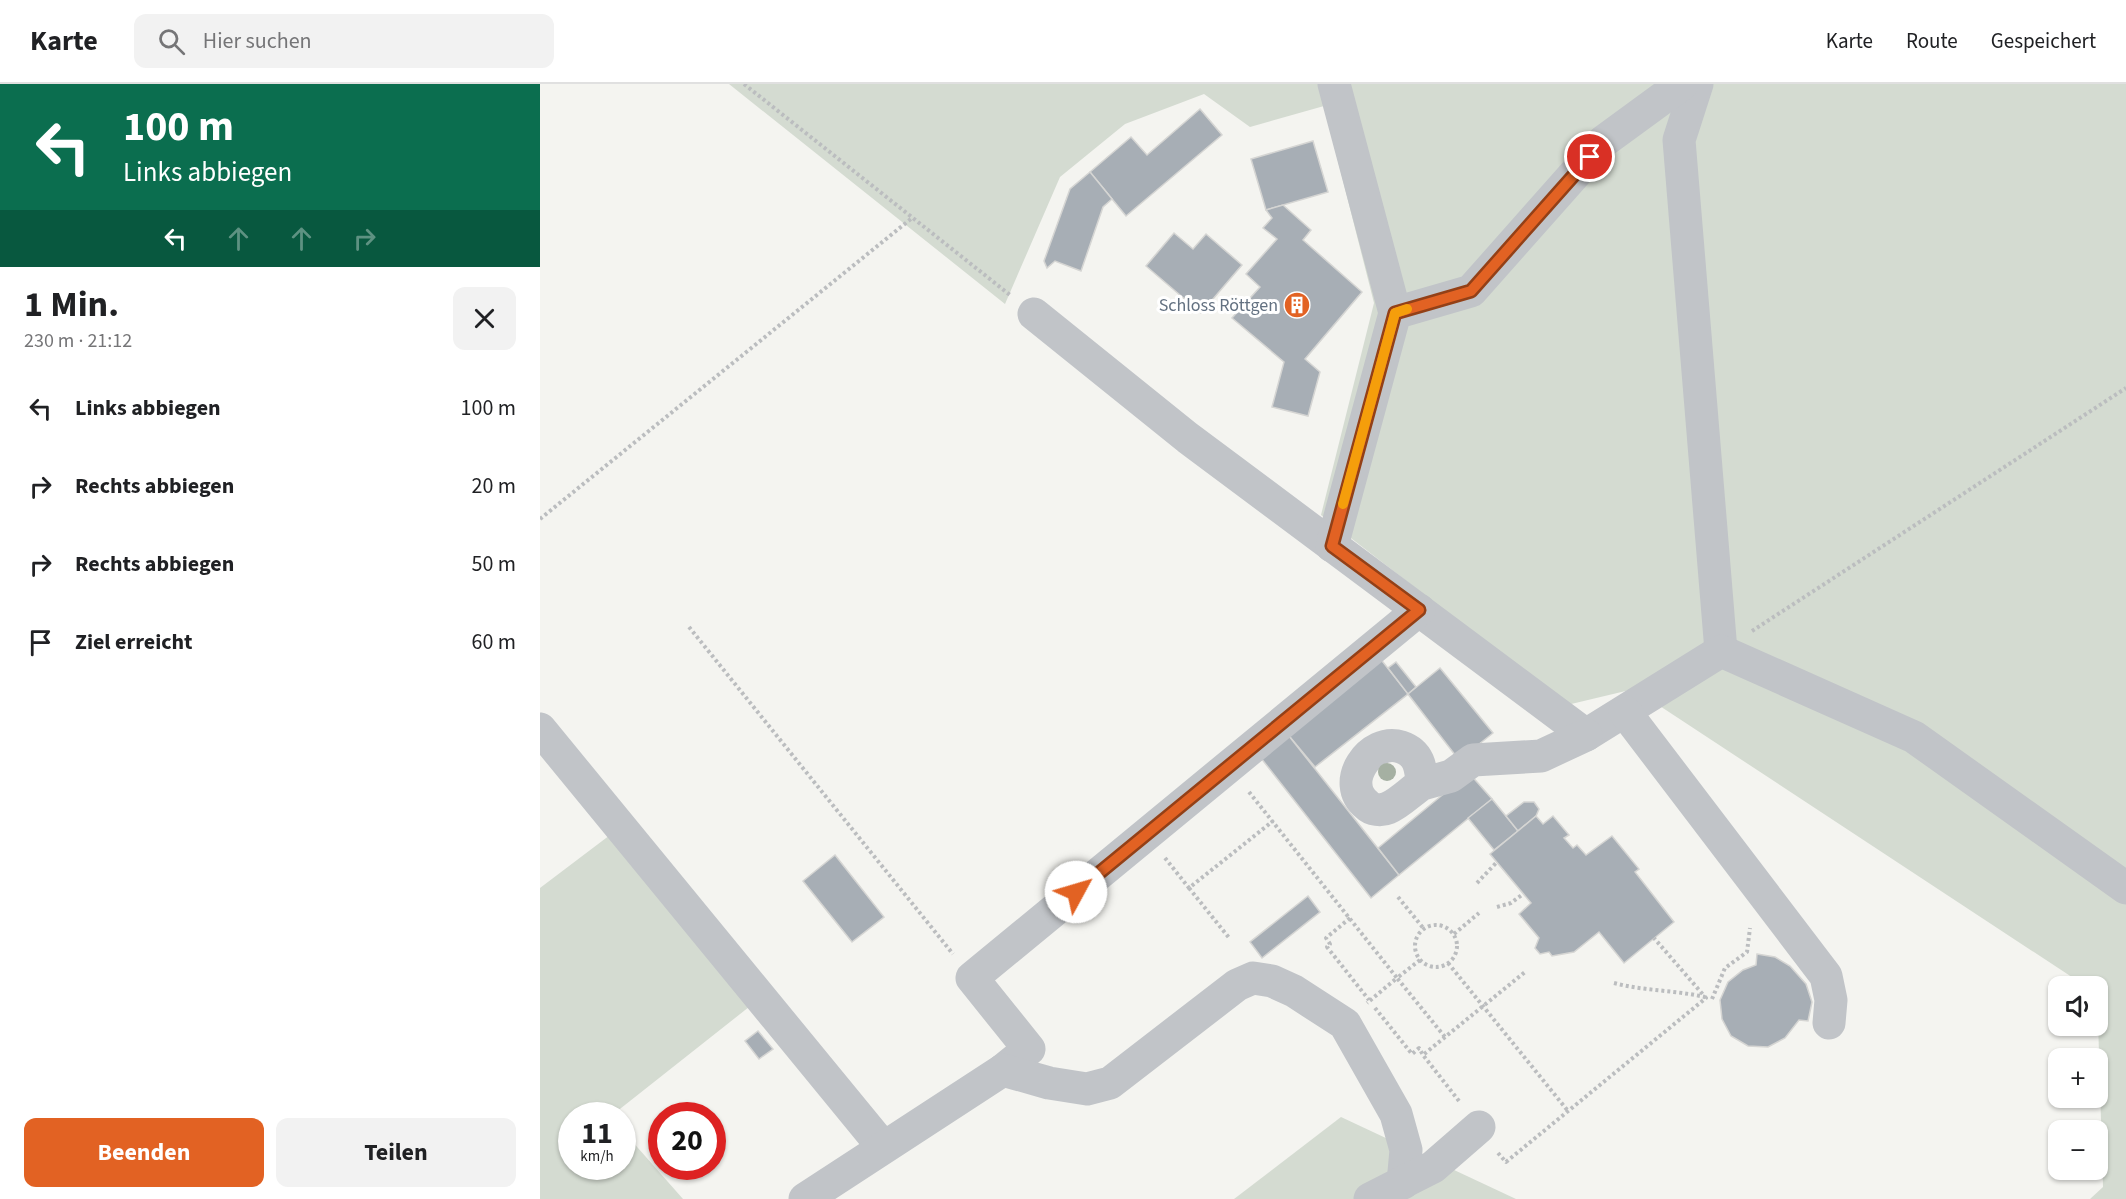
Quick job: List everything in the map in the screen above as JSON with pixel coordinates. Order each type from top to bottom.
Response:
[{"type":"lane","points":[[1332,546],[1395,313],[1334,84]]},
{"type":"lane","points":[[1395,313],[1471,291],[1604,141],[1682,84]]},
{"type":"lane","points":[[1697,84],[1679,140],[1721,651]]},
{"type":"lane","points":[[1034,314],[1188,438],[1586,735]]},
{"type":"lane","points":[[805,1199],[1003,1070],[1029,1049],[972,978],[1419,610]]},
{"type":"lane","points":[[1422,784],[1451,776],[1473,760],[1541,756],[1586,735],[1721,651]]},
{"type":"lane","points":[[1721,651],[1914,737],[2126,888]]},
{"type":"lane","points":[[1625,712],[1826,976],[1832,1000],[1829,1023]]},
{"type":"lane","points":[[540,729],[883,1147]]},
{"type":"lane","points":[[1003,1070],[1049,1083],[1087,1089],[1110,1083],[1238,985],[1252,978],[1272,981],[1294,990],[1345,1024],[1396,1114],[1406,1150],[1403,1183]]},
{"type":"lane","points":[[1370,1199],[1433,1167],[1479,1127]]},
{"type":"path","points":[[744,84],[1034,314]]},
{"type":"path","points":[[540,519],[912,218]]},
{"type":"path","points":[[1721,651],[2126,388]]},
{"type":"path","points":[[688,627],[972,978]]},
{"type":"path","points":[[1229,766],[1445,1037]]},
{"type":"path","points":[[1189,888],[1273,821]]},
{"type":"path","points":[[1146,835],[1230,939]]},
{"type":"path","points":[[1477,883],[1497,862]]},
{"type":"path","points":[[1350,918],[1326,938],[1330,944],[1327,947],[1412,1053],[1419,1048],[1506,1162],[1709,998],[1725,968],[1747,952],[1756,883]]},
{"type":"path","points":[[1497,907],[1511,903],[1523,894]]},
{"type":"path","points":[[1398,897],[1424,929]]},
{"type":"path","points":[[1454,934],[1479,914]]},
{"type":"path","points":[[1436,925],[1443,926],[1454,934],[1457,946],[1453,959],[1448,963],[1431,966],[1420,960],[1415,947],[1424,929],[1436,925]]},
{"type":"path","points":[[1654,938],[1709,998]]},
{"type":"path","points":[[1382,991],[1420,960]]},
{"type":"path","points":[[1448,963],[1568,1111]]},
{"type":"path","points":[[1423,1055],[1525,972]]},
{"type":"path","points":[[1614,983],[1643,991],[1682,992],[1720,1000]]},
{"type":"shaded area","points":[[729,84],[2126,84],[2126,1199],[2090,1199],[2103,1187],[2103,1180],[2108,1180],[2108,1120],[2101,1120],[2101,1108],[2108,1108],[2108,1048],[2099,1048],[2098,1036],[2108,1036],[2108,976],[2070,976],[1634,689],[1567,705],[1321,515],[1374,303],[1324,106],[1250,127],[1204,94],[1125,124],[1060,177],[1005,304]]},
{"type":"shaded area","points":[[614,832],[754,1003],[629,1102],[558,1102],[558,1180],[636,1180],[636,1146],[648,1159],[648,1180],[666,1180],[683,1199],[540,1199],[540,888]]},
{"type":"shaded area","points":[[1341,1117],[1516,1199],[1234,1199]]},
{"type":"building","points":[[1200,109],[1222,135],[1126,216],[1090,172],[1131,137],[1147,155]]},
{"type":"building","points":[[1313,141],[1328,192],[1266,210],[1251,159]]},
{"type":"building","points":[[1090,172],[1112,199],[1103,207],[1081,271],[1055,261],[1047,268],[1044,261],[1070,189]]},
{"type":"building","name":"Schloss Röttgen","points":[[1283,205],[1311,230],[1303,240],[1362,292],[1305,359],[1320,372],[1308,416],[1272,407],[1284,362],[1232,318],[1260,287],[1246,274],[1277,239],[1263,228],[1272,218],[1266,210]]},
{"type":"building","points":[[1174,233],[1193,249],[1206,234],[1242,265],[1201,313],[1146,266]]},
{"type":"building","points":[[1379,657],[1408,694],[1315,767],[1285,731]]},
{"type":"building","points":[[1396,662],[1416,687],[1408,694],[1388,668]]},
{"type":"building","points":[[1440,668],[1493,733],[1459,760],[1408,694]]},
{"type":"building","points":[[1285,731],[1399,875],[1371,898],[1257,753]]},
{"type":"building","points":[[1469,773],[1492,799],[1399,875],[1378,848]]},
{"type":"building","points":[[1492,799],[1518,831],[1494,850],[1468,818]]},
{"type":"building","points":[[1524,802],[1534,802],[1539,809],[1536,816],[1518,831],[1506,816]]},
{"type":"building","points":[[1536,816],[1543,824],[1553,816],[1569,835],[1564,838],[1573,848],[1577,845],[1586,855],[1612,836],[1639,869],[1635,872],[1674,922],[1624,963],[1599,932],[1574,952],[1552,956],[1549,952],[1540,954],[1535,948],[1539,938],[1519,914],[1531,903],[1490,854]]},
{"type":"building","points":[[835,855],[884,917],[852,942],[803,881]]},
{"type":"building","points":[[1308,896],[1320,912],[1262,958],[1250,942]]},
{"type":"building","points":[[1757,954],[1775,957],[1790,966],[1806,984],[1812,1002],[1808,1021],[1799,1020],[1785,1038],[1768,1047],[1748,1046],[1731,1036],[1722,1019],[1720,1000],[1728,982],[1743,970],[1756,965]]},
{"type":"building","points":[[758,1031],[773,1049],[759,1059],[745,1041]]},
{"type":"slow traffic","points":[[1343,504],[1395,313],[1407,309]]},
{"type":"place","name":"Schloss Röttgen","points":[[1297,305]]},
{"type":"route","points":[[1076,892],[1419,610],[1332,546],[1395,313],[1471,291],[1590,157]]}]
